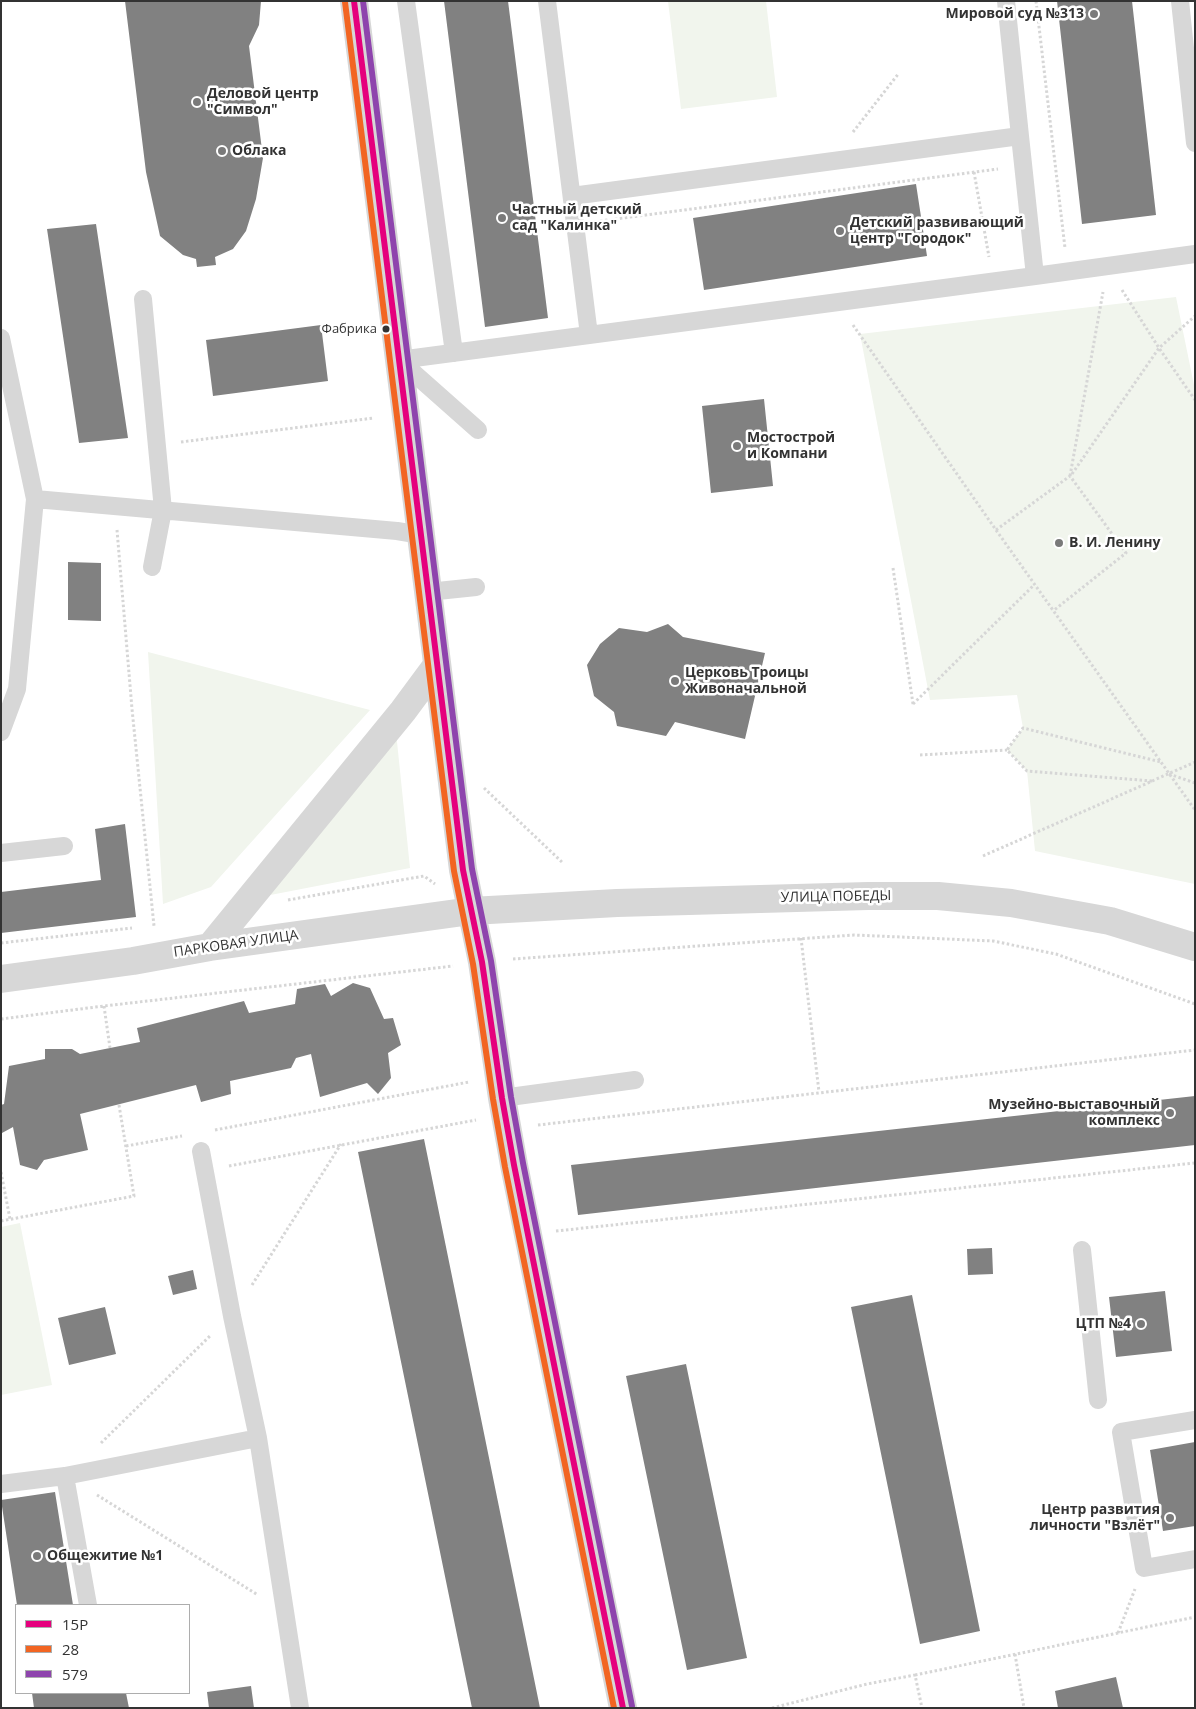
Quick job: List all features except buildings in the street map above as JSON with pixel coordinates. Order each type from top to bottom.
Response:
[{"type":"street","points":[[354,1],[462,870],[482,962],[502,1098],[528,1234],[623,1708]]},
{"type":"street","points":[[210,947],[403,711],[437,665]]},
{"type":"street","name":"УЛИЦА ПОБЕДЫ","points":[[471,911],[617,902],[938,896],[1011,902],[1110,921],[1195,947]]},
{"type":"street","name":"ПАРКОВАЯ УЛИЦА","points":[[1,979],[133,961],[210,947],[471,911]]},
{"type":"lane","points":[[406,1],[454,353]]},
{"type":"lane","points":[[547,1],[589,335]]},
{"type":"lane","points":[[1006,1],[1035,276]]},
{"type":"lane","points":[[1180,1],[1195,143]]},
{"type":"lane","points":[[572,196],[1020,136]]},
{"type":"lane","points":[[399,360],[1195,254]]},
{"type":"lane","points":[[143,299],[164,510],[152,567]]},
{"type":"lane","points":[[1,338],[36,500],[17,689],[1,732]]},
{"type":"lane","points":[[399,360],[478,430]]},
{"type":"lane","points":[[36,500],[397,531],[421,536]]},
{"type":"lane","points":[[428,592],[476,587]]},
{"type":"lane","points":[[1,853],[64,846]]},
{"type":"lane","points":[[502,1098],[635,1080]]},
{"type":"lane","points":[[201,1150],[232,1316],[258,1438],[300,1708]]},
{"type":"lane","points":[[1082,1250],[1098,1400]]},
{"type":"lane","points":[[1195,1420],[1121,1432],[1144,1568],[1195,1559]]},
{"type":"lane","points":[[1,1484],[65,1476],[258,1438]]},
{"type":"lane","points":[[65,1476],[88,1604]]},
{"type":"path","points":[[1036,1],[1068,271]]},
{"type":"path","points":[[852,134],[899,73]]},
{"type":"path","points":[[575,224],[1023,166]]},
{"type":"path","points":[[974,172],[989,258]]},
{"type":"path","points":[[1107,266],[1159,348],[1195,400]]},
{"type":"path","points":[[1053,611],[1126,553],[1070,476],[1107,266]]},
{"type":"path","points":[[837,302],[1034,585],[1195,810]]},
{"type":"path","points":[[996,530],[1070,476],[1159,348],[1195,316]]},
{"type":"path","points":[[157,445],[374,418]]},
{"type":"path","points":[[115,506],[132,708],[154,926]]},
{"type":"path","points":[[893,568],[913,704],[1034,585]]},
{"type":"path","points":[[1007,750],[1023,728],[1160,762]]},
{"type":"path","points":[[920,755],[1007,750],[1027,771],[1152,781]]},
{"type":"path","points":[[983,856],[1195,762]]},
{"type":"path","points":[[1169,774],[1195,783]]},
{"type":"path","points":[[480,784],[563,864]]},
{"type":"path","points":[[513,959],[854,935],[993,941],[1056,954],[1195,1004]]},
{"type":"path","points":[[801,938],[819,1092]]},
{"type":"path","points":[[1,1019],[444,967]]},
{"type":"path","points":[[104,1006],[110,1048]]},
{"type":"path","points":[[508,1128],[1195,1050]]},
{"type":"path","points":[[212,1130],[470,1082]]},
{"type":"path","points":[[1,1221],[134,1196],[119,1105]]},
{"type":"path","points":[[226,1166],[479,1120]]},
{"type":"path","points":[[126,1146],[183,1136]]},
{"type":"path","points":[[246,1281],[248,1291],[341,1144]]},
{"type":"path","points":[[528,1234],[1195,1162]]},
{"type":"path","points":[[1,1172],[10,1219]]},
{"type":"path","points":[[232,1316],[65,1476],[261,1597]]},
{"type":"path","points":[[1118,1633],[1144,1568]]},
{"type":"path","points":[[772,1708],[867,1684],[1195,1617]]},
{"type":"path","points":[[1014,1654],[1024,1708]]},
{"type":"path","points":[[915,1675],[922,1708]]},
{"type":"shaded area","points":[[668,1],[766,1],[777,97],[681,109]]},
{"type":"shaded area","points":[[1176,297],[1195,390],[1195,884],[1035,851],[1027,771],[1007,750],[1023,728],[1017,695],[930,700],[860,334]]},
{"type":"shaded area","points":[[148,652],[370,710],[211,887],[163,904]]},
{"type":"shaded area","points":[[396,732],[410,868],[260,897]]},
{"type":"shaded area","points":[[20,1223],[52,1385],[1,1395],[1,1227]]},
{"type":"transit line","name":"15Р","points":[[354,1],[463,870],[482,962],[514,1165],[623,1708]]},
{"type":"transit line","name":"579","points":[[363,1],[472,869],[491,961],[511,1097],[523,1163],[632,1706]]},
{"type":"transit line","name":"28","points":[[345,2],[454,871],[473,964],[505,1167],[614,1708]]},
{"type":"place","name":"Мировой суд №313","points":[[1094,14]]},
{"type":"place","name":"Деловой центр \"Символ\"","points":[[197,102]]},
{"type":"place","name":"Облака","points":[[222,151]]},
{"type":"place","name":"Частный детский сад \"Калинка\"","points":[[502,218]]},
{"type":"place","name":"Детский развивающий центр \"Городок\"","points":[[840,231]]},
{"type":"place","name":"Фабрика","points":[[386,329]]},
{"type":"place","name":"Мостострой и Компани","points":[[737,446]]},
{"type":"place","name":"В. И. Ленину","points":[[1059,543]]},
{"type":"place","name":"Церковь Троицы Живоначальной","points":[[675,681]]},
{"type":"place","name":"Музейно-выставочный комплекс","points":[[1170,1113]]},
{"type":"place","name":"ЦТП №4","points":[[1141,1324]]},
{"type":"place","name":"Центр развития личности \"Взлёт\"","points":[[1170,1518]]},
{"type":"place","name":"Общежитие №1","points":[[37,1556]]}]
